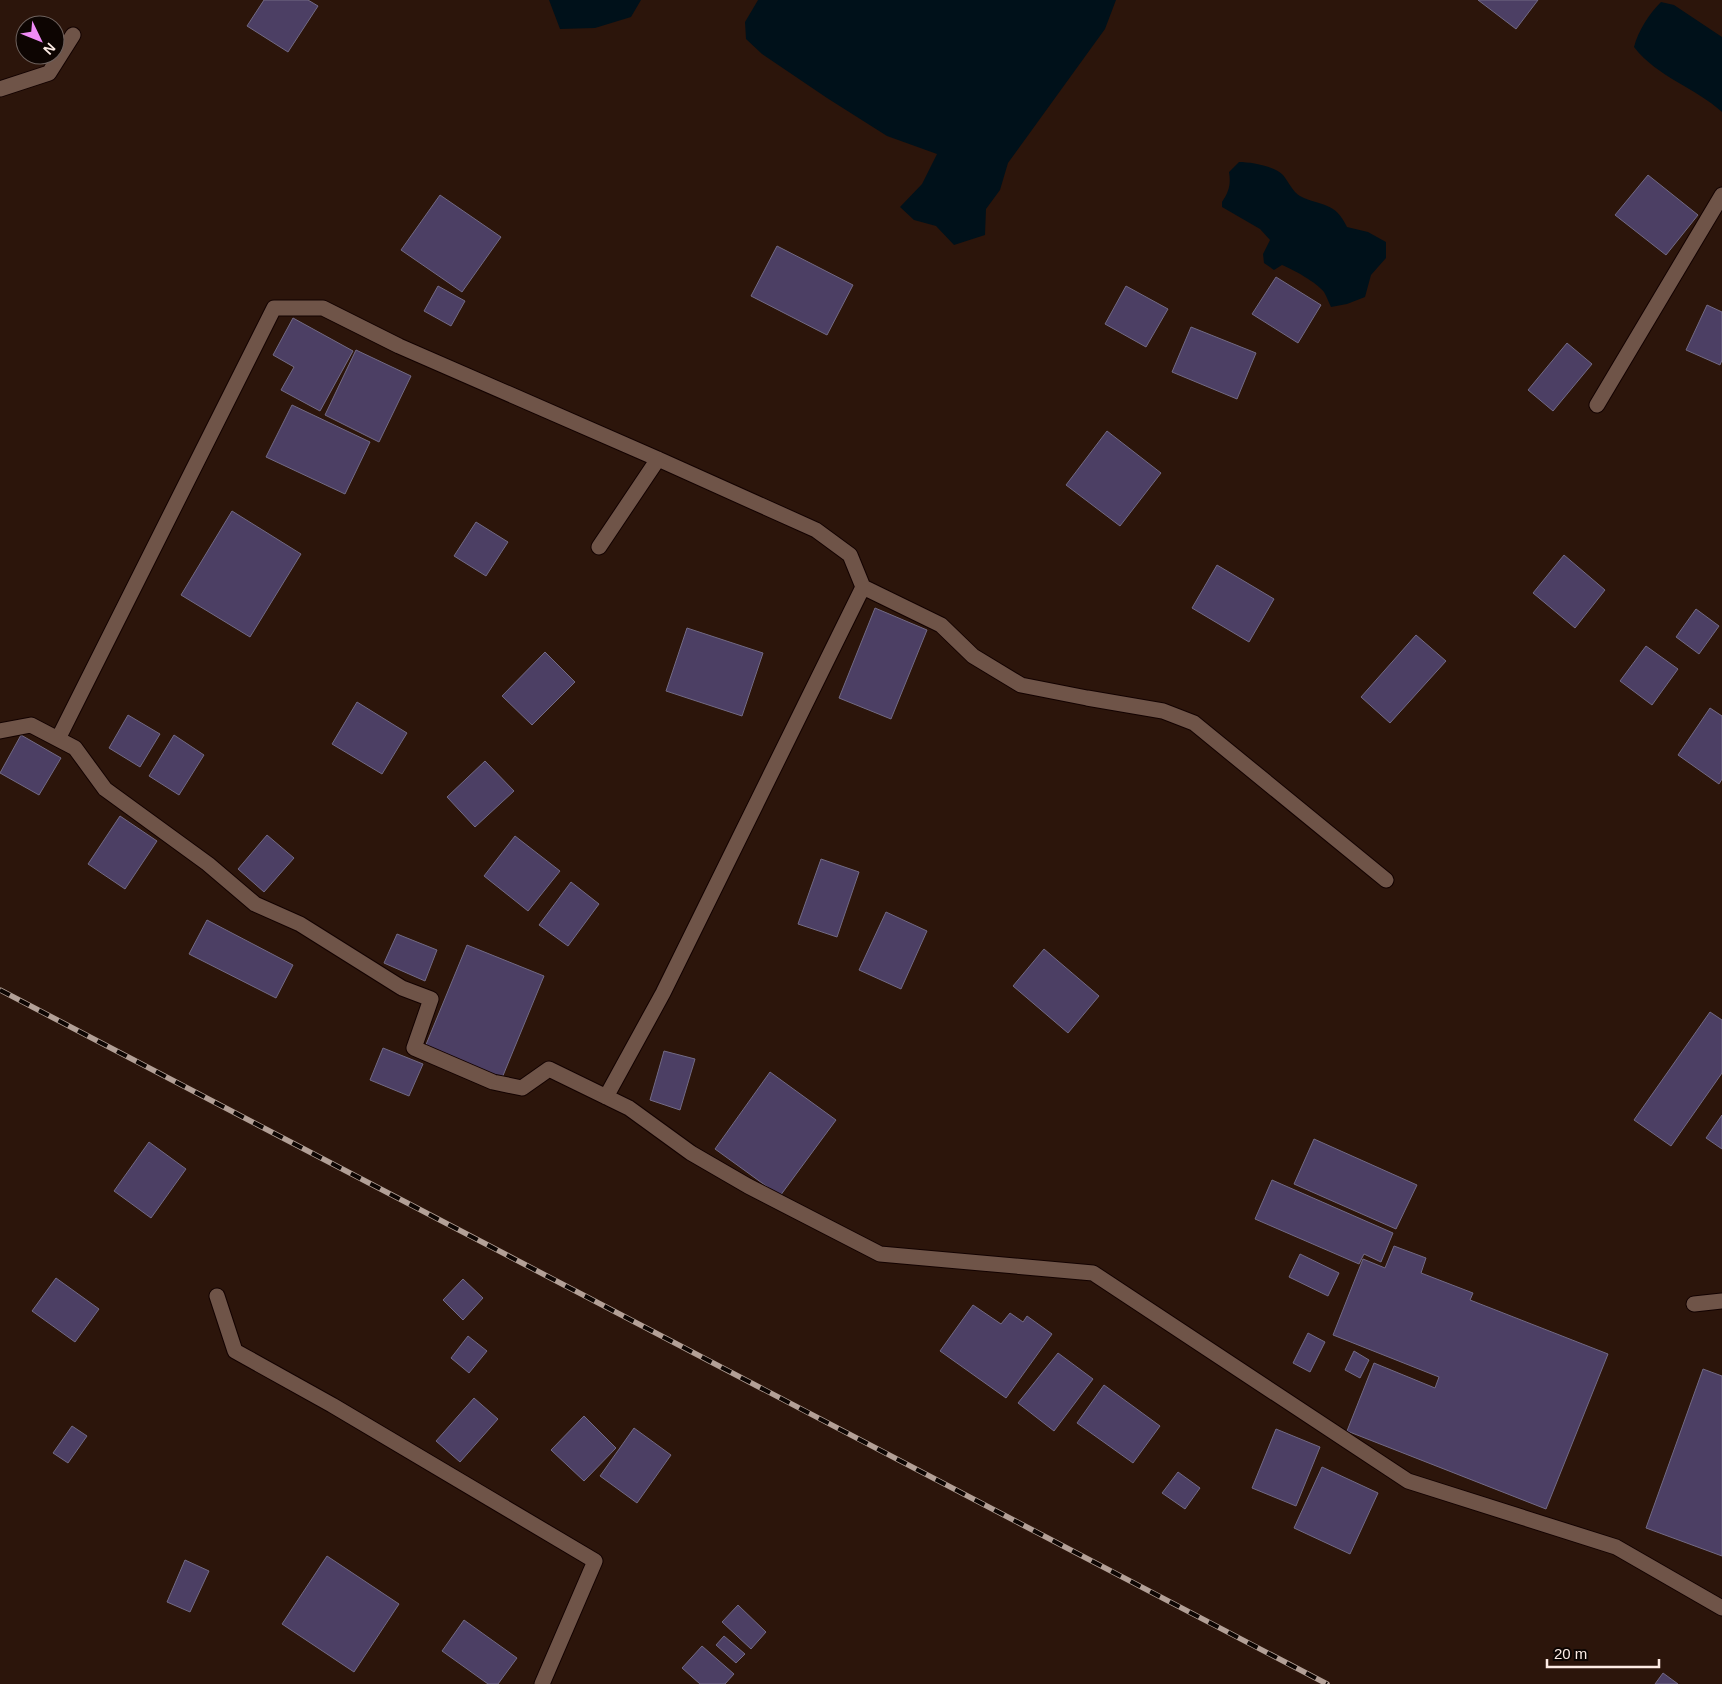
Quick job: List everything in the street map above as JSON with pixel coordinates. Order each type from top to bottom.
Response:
[{"type":"street","points":[[0,89],[49,73],[73,35]]},
{"type":"street","points":[[1596,405],[1722,196]]},
{"type":"street","points":[[58,739],[274,308],[323,308],[399,346],[816,530],[850,555],[863,587],[941,625],[973,656],[1020,684],[1163,711],[1194,722],[1386,880]]},
{"type":"street","points":[[599,547],[658,459]]},
{"type":"street","points":[[606,1097],[664,993],[863,587]]},
{"type":"street","points":[[0,731],[31,724],[75,748],[105,789],[208,864],[254,904],[300,924],[402,988],[431,999],[414,1048],[493,1082],[522,1088],[549,1069],[629,1108],[691,1152],[748,1186],[880,1254],[1093,1273],[1408,1481],[1616,1548],[1722,1608]]},
{"type":"street","points":[[217,1296],[235,1351],[340,1410],[595,1561],[542,1684]]},
{"type":"street","points":[[1694,1304],[1722,1301]]},
{"type":"water","points":[[549,0],[641,0],[631,17],[595,28],[560,29]]},
{"type":"water","points":[[758,0],[1116,0],[1105,29],[1008,163],[1000,190],[986,209],[985,235],[954,245],[936,226],[914,220],[900,207],[922,184],[937,154],[887,136],[762,54],[746,39],[745,22]]},
{"type":"water","points":[[1661,2],[1674,5],[1722,37],[1722,112],[1654,66],[1634,47],[1644,23]]},
{"type":"water","points":[[1239,162],[1262,165],[1274,169],[1283,175],[1297,194],[1333,209],[1347,227],[1368,232],[1386,242],[1386,258],[1371,275],[1365,297],[1347,304],[1331,307],[1324,292],[1310,280],[1282,265],[1274,270],[1264,263],[1263,254],[1270,240],[1260,229],[1222,207],[1222,202],[1229,188],[1229,172]]},
{"type":"building","points":[[264,0],[308,0],[318,6],[288,52],[247,26]]},
{"type":"building","points":[[1478,0],[1538,0],[1516,29]]},
{"type":"building","points":[[1648,175],[1698,215],[1666,255],[1615,215]]},
{"type":"building","points":[[440,195],[501,237],[462,292],[401,250]]},
{"type":"building","points":[[777,246],[853,285],[827,335],[751,296]]},
{"type":"building","points":[[1276,277],[1321,305],[1298,343],[1252,314]]},
{"type":"building","points":[[438,286],[465,301],[451,326],[424,311]]},
{"type":"building","points":[[1126,286],[1168,309],[1146,347],[1105,324]]},
{"type":"building","points":[[1707,305],[1722,312],[1722,360],[1720,365],[1686,350]]},
{"type":"building","points":[[293,318],[353,351],[320,411],[281,390],[294,367],[273,355]]},
{"type":"building","points":[[1191,327],[1256,353],[1237,399],[1172,372]]},
{"type":"building","points":[[1567,343],[1592,364],[1553,411],[1528,390]]},
{"type":"building","points":[[356,350],[411,376],[379,442],[325,415]]},
{"type":"building","points":[[292,405],[370,442],[345,494],[266,457]]},
{"type":"building","points":[[1107,431],[1161,473],[1120,526],[1066,485]]},
{"type":"building","points":[[232,511],[301,554],[250,637],[181,595]]},
{"type":"building","points":[[476,522],[508,542],[486,576],[454,556]]},
{"type":"building","points":[[1564,555],[1605,590],[1575,628],[1533,593]]},
{"type":"building","points":[[1217,565],[1274,599],[1249,642],[1192,608]]},
{"type":"building","points":[[875,608],[927,630],[891,719],[839,698]]},
{"type":"building","points":[[1696,609],[1719,626],[1699,654],[1676,637]]},
{"type":"building","points":[[687,628],[763,653],[742,716],[666,691]]},
{"type":"building","points":[[1416,635],[1446,661],[1390,723],[1361,697]]},
{"type":"building","points":[[1646,646],[1678,669],[1652,705],[1620,681]]},
{"type":"building","points":[[545,652],[575,682],[532,725],[502,696]]},
{"type":"building","points":[[357,702],[407,733],[382,774],[332,744]]},
{"type":"building","points":[[1710,708],[1722,716],[1722,779],[1719,784],[1678,755]]},
{"type":"building","points":[[128,715],[160,734],[140,767],[109,748]]},
{"type":"building","points":[[21,735],[61,758],[39,795],[0,773]]},
{"type":"building","points":[[174,735],[204,755],[179,795],[149,776]]},
{"type":"building","points":[[485,761],[514,791],[475,827],[447,797]]},
{"type":"building","points":[[120,816],[157,841],[125,889],[88,864]]},
{"type":"building","points":[[267,835],[294,858],[264,892],[238,869]]},
{"type":"building","points":[[515,836],[560,871],[528,911],[484,876]]},
{"type":"building","points":[[821,859],[859,872],[837,937],[798,924]]},
{"type":"building","points":[[571,882],[599,904],[568,946],[539,925]]},
{"type":"building","points":[[886,912],[927,931],[901,989],[859,970]]},
{"type":"building","points":[[207,920],[293,965],[276,998],[189,954]]},
{"type":"building","points":[[397,934],[437,950],[425,981],[384,963]]},
{"type":"building","points":[[467,945],[544,976],[502,1078],[425,1047]]},
{"type":"building","points":[[1044,949],[1099,996],[1068,1033],[1013,986]]},
{"type":"building","points":[[1710,1012],[1722,1020],[1722,1073],[1671,1146],[1634,1120]]},
{"type":"building","points":[[383,1048],[423,1064],[409,1096],[370,1080]]},
{"type":"building","points":[[664,1051],[695,1059],[680,1110],[650,1100]]},
{"type":"building","points":[[770,1072],[836,1120],[780,1196],[715,1149]]},
{"type":"building","points":[[1722,1115],[1722,1149],[1706,1138]]},
{"type":"building","points":[[1314,1139],[1417,1185],[1396,1229],[1294,1184]]},
{"type":"building","points":[[149,1142],[186,1169],[151,1218],[114,1191]]},
{"type":"building","points":[[1272,1180],[1393,1233],[1381,1262],[1364,1254],[1359,1264],[1255,1219]]},
{"type":"building","points":[[1394,1246],[1426,1258],[1421,1273],[1473,1293],[1470,1300],[1608,1354],[1546,1509],[1347,1431],[1374,1363],[1435,1388],[1439,1377],[1333,1335],[1363,1259],[1385,1268]]},
{"type":"building","points":[[1300,1254],[1339,1273],[1328,1296],[1289,1277]]},
{"type":"building","points":[[56,1278],[99,1309],[75,1342],[32,1311]]},
{"type":"building","points":[[463,1279],[483,1298],[463,1320],[443,1300]]},
{"type":"building","points":[[973,1305],[1001,1324],[1010,1313],[1023,1322],[1027,1316],[1052,1334],[1006,1398],[940,1351]]},
{"type":"building","points":[[1308,1333],[1325,1342],[1310,1372],[1293,1363]]},
{"type":"building","points":[[468,1336],[487,1351],[469,1373],[451,1358]]},
{"type":"building","points":[[1354,1351],[1369,1360],[1360,1378],[1345,1370]]},
{"type":"building","points":[[1058,1353],[1093,1379],[1054,1431],[1018,1403]]},
{"type":"building","points":[[1703,1369],[1722,1376],[1722,1556],[1646,1528]]},
{"type":"building","points":[[1104,1385],[1160,1426],[1133,1463],[1077,1423]]},
{"type":"building","points":[[474,1398],[498,1419],[460,1462],[436,1441]]},
{"type":"building","points":[[584,1416],[616,1448],[584,1481],[551,1450]]},
{"type":"building","points":[[72,1426],[87,1436],[68,1463],[53,1453]]},
{"type":"building","points":[[634,1428],[671,1455],[637,1503],[600,1476]]},
{"type":"building","points":[[1276,1429],[1320,1447],[1296,1506],[1252,1488]]},
{"type":"building","points":[[1322,1467],[1378,1493],[1350,1554],[1294,1528]]},
{"type":"building","points":[[1178,1472],[1200,1488],[1185,1509],[1162,1493]]},
{"type":"building","points":[[327,1556],[399,1604],[354,1672],[282,1624]]},
{"type":"building","points":[[185,1560],[209,1571],[190,1612],[167,1602]]},
{"type":"building","points":[[738,1605],[766,1632],[751,1649],[722,1622]]},
{"type":"building","points":[[464,1620],[517,1658],[498,1684],[488,1684],[442,1651]]},
{"type":"building","points":[[724,1636],[745,1654],[736,1663],[716,1645]]},
{"type":"building","points":[[702,1646],[734,1674],[725,1684],[700,1684],[682,1668]]},
{"type":"building","points":[[1663,1673],[1678,1684],[1655,1684]]},
{"type":"railway","points":[[0,990],[1327,1684]]}]
